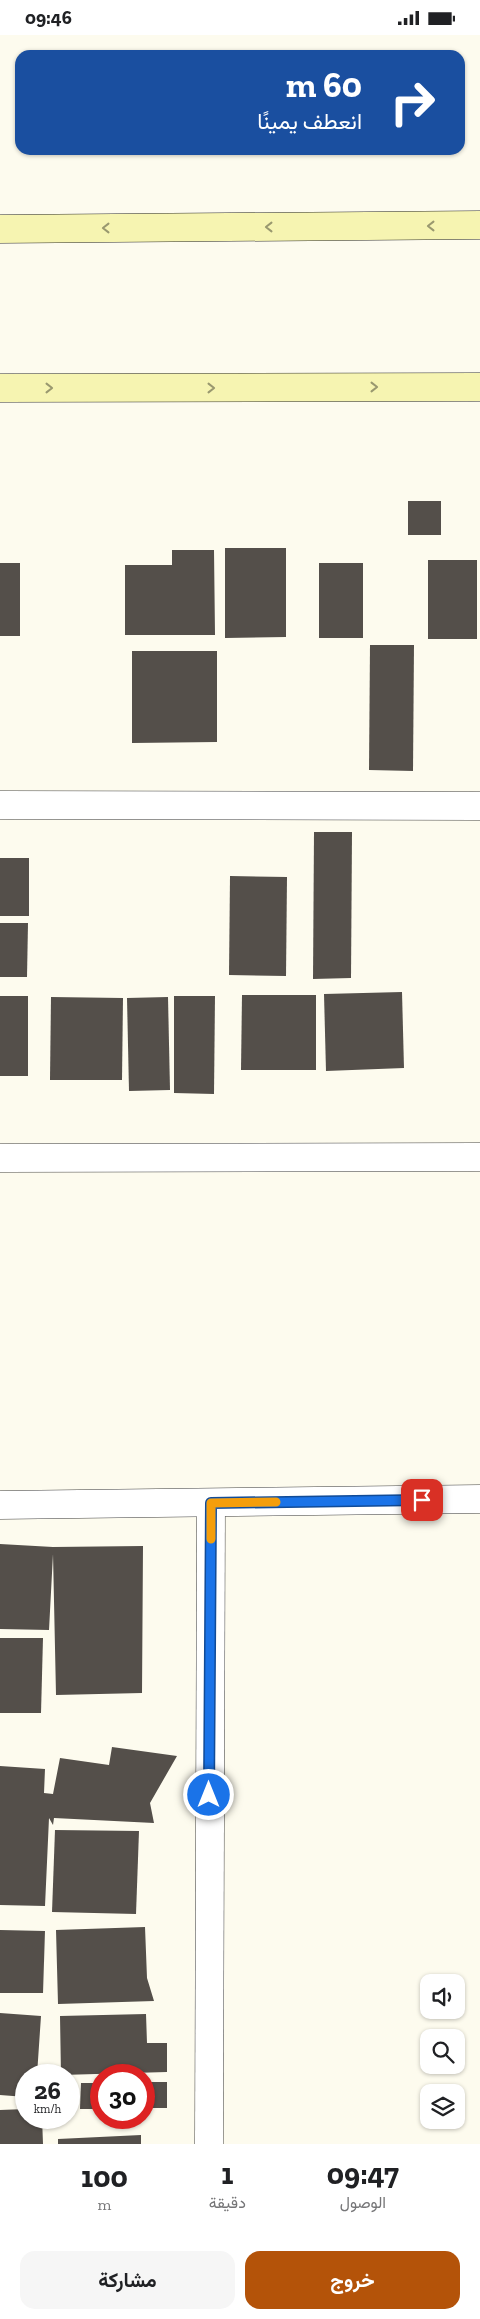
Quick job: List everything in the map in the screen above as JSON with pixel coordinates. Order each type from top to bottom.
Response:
[{"type":"street","points":[[0,229],[480,225]]},
{"type":"street","points":[[0,388],[480,387]]},
{"type":"street","points":[[0,805],[480,806]]},
{"type":"street","points":[[0,1159],[480,1157]]},
{"type":"street","points":[[0,1505],[480,1499]]},
{"type":"street","points":[[208,2144],[211,1503]]},
{"type":"building","points":[[408,501],[441,501],[441,535],[408,535]]},
{"type":"building","points":[[225,548],[286,548],[286,637],[225,638]]},
{"type":"building","points":[[172,550],[214,550],[215,635],[125,635],[125,565],[172,565]]},
{"type":"building","points":[[428,560],[477,560],[477,639],[428,639]]},
{"type":"building","points":[[0,563],[20,563],[20,636],[0,636]]},
{"type":"building","points":[[319,563],[363,563],[363,638],[319,638]]},
{"type":"building","points":[[370,645],[414,645],[413,771],[369,770]]},
{"type":"building","points":[[132,651],[217,651],[217,742],[132,743]]},
{"type":"building","points":[[314,832],[352,832],[351,978],[313,979]]},
{"type":"building","points":[[0,858],[29,858],[29,916],[0,916]]},
{"type":"building","points":[[230,876],[287,877],[286,976],[229,975]]},
{"type":"building","points":[[0,923],[28,923],[27,977],[0,977]]},
{"type":"building","points":[[402,992],[404,1068],[326,1071],[324,994]]},
{"type":"building","points":[[242,995],[316,995],[316,1070],[241,1070]]},
{"type":"building","points":[[0,996],[28,996],[28,1076],[0,1076]]},
{"type":"building","points":[[174,996],[215,996],[214,1094],[174,1093]]},
{"type":"building","points":[[51,997],[123,998],[122,1080],[50,1080]]},
{"type":"building","points":[[168,997],[170,1090],[129,1091],[127,998]]},
{"type":"building","points":[[0,1544],[53,1547],[143,1546],[142,1693],[56,1695],[53,1554],[49,1630],[0,1629]]},
{"type":"building","points":[[0,1638],[43,1638],[41,1713],[0,1713]]},
{"type":"building","points":[[112,1747],[177,1756],[150,1803],[154,1823],[54,1818],[53,1825],[49,1818],[45,1906],[0,1905],[0,1766],[45,1769],[44,1793],[53,1794],[60,1758],[109,1765]]},
{"type":"building","points":[[55,1830],[139,1831],[136,1914],[52,1912]]},
{"type":"building","points":[[145,1927],[147,1978],[154,2001],[58,2004],[56,1930]]},
{"type":"building","points":[[0,1930],[45,1931],[43,1993],[0,1993]]},
{"type":"building","points":[[0,2013],[41,2016],[38,2064],[15,2064],[15,2096],[0,2095]]},
{"type":"building","points":[[146,2014],[147,2043],[167,2043],[167,2072],[155,2072],[155,2064],[90,2064],[90,2074],[80,2074],[80,2064],[61,2064],[60,2016]]},
{"type":"building","points":[[155,2082],[167,2082],[167,2108],[155,2108]]},
{"type":"building","points":[[81,2083],[90,2083],[90,2109],[80,2109]]},
{"type":"building","points":[[15,2109],[15,2129],[42,2129],[43,2144],[0,2144],[0,2110]]},
{"type":"building","points":[[141,2135],[141,2144],[58,2144],[58,2139]]},
{"type":"slow traffic","points":[[211,1539],[211,1503],[276,1502]]},
{"type":"route","points":[[209,1795],[211,1503],[422,1500]]}]
